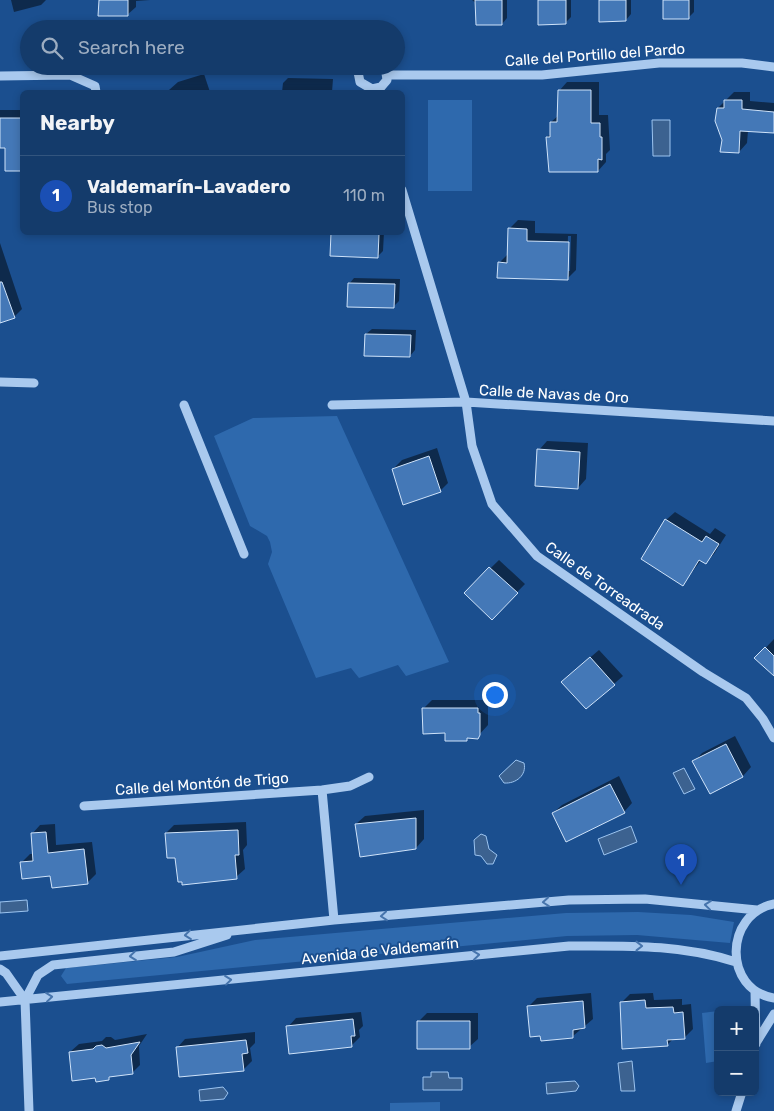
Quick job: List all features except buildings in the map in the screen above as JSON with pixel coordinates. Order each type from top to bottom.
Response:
[{"type":"street","name":"Calle del Portillo del Pardo","points":[[405,71],[542,75],[659,63],[742,63],[774,67]]},
{"type":"street","points":[[0,76],[70,75],[94,86],[95,90]]},
{"type":"street","points":[[359,75],[360,82],[367,90],[381,87],[386,75]]},
{"type":"street","name":"Calle de Torreadrada","points":[[405,200],[466,402],[472,446],[492,504],[537,556],[703,672],[746,698],[763,719],[774,738]]},
{"type":"street","points":[[0,382],[34,383]]},
{"type":"street","name":"Calle de Navas de Oro","points":[[332,405],[466,402],[774,421]]},
{"type":"street","points":[[184,405],[244,554]]},
{"type":"street","name":"Calle del Montón de Trigo","points":[[84,806],[322,790],[350,786],[369,777]]},
{"type":"street","points":[[322,790],[334,920]]},
{"type":"street","points":[[0,956],[334,920],[569,900],[645,899],[757,910],[774,904]]},
{"type":"street","points":[[757,910],[740,930],[735,943],[736,962],[744,980],[755,991],[774,998]]},
{"type":"street","points":[[29,1111],[25,1000],[38,975],[53,965],[174,952],[248,929]]},
{"type":"street","name":"Avenida de Valdemarín","points":[[0,1002],[568,946],[644,945],[713,955],[736,962]]},
{"type":"street","points":[[0,969],[6,973],[25,1000]]},
{"type":"street","points":[[755,991],[755,1006]]},
{"type":"street","points":[[759,1040],[774,1014]]},
{"type":"street","points":[[736,1111],[741,1096]]},
{"type":"shaded area","points":[[428,100],[472,100],[472,191],[428,191]]},
{"type":"shaded area","points":[[652,120],[670,120],[670,156],[653,156]]},
{"type":"shaded area","points":[[337,416],[449,662],[406,676],[398,665],[359,678],[351,668],[316,678],[268,564],[272,552],[270,542],[267,536],[250,526],[214,436],[253,418]]},
{"type":"shaded area","points":[[516,760],[524,763],[522,775],[513,782],[504,783],[499,776]]},
{"type":"shaded area","points":[[684,768],[695,789],[684,794],[673,773]]},
{"type":"shaded area","points":[[631,826],[637,842],[604,855],[598,839]]},
{"type":"shaded area","points":[[481,834],[486,836],[489,849],[497,855],[493,864],[487,864],[481,856],[475,855],[474,840]]},
{"type":"shaded area","points":[[27,900],[28,911],[0,913],[0,902]]},
{"type":"shaded area","points":[[638,912],[691,915],[734,922],[730,943],[637,935],[567,936],[67,984],[61,976],[66,968],[177,957],[255,940],[566,913]]},
{"type":"shaded area","points":[[714,1012],[714,1062],[706,1063],[702,1013]]},
{"type":"shaded area","points":[[632,1061],[635,1091],[621,1091],[618,1063]]},
{"type":"shaded area","points":[[431,1072],[448,1072],[449,1078],[462,1078],[462,1090],[423,1090],[423,1077],[431,1077]]},
{"type":"shaded area","points":[[575,1081],[579,1086],[576,1091],[547,1094],[546,1083]]},
{"type":"shaded area","points":[[223,1087],[228,1093],[224,1099],[200,1101],[199,1090]]},
{"type":"shaded area","points":[[440,1102],[440,1111],[390,1111],[390,1103]]},
{"type":"place","name":"Valdemarín-Lavadero","points":[[681,885]]}]
